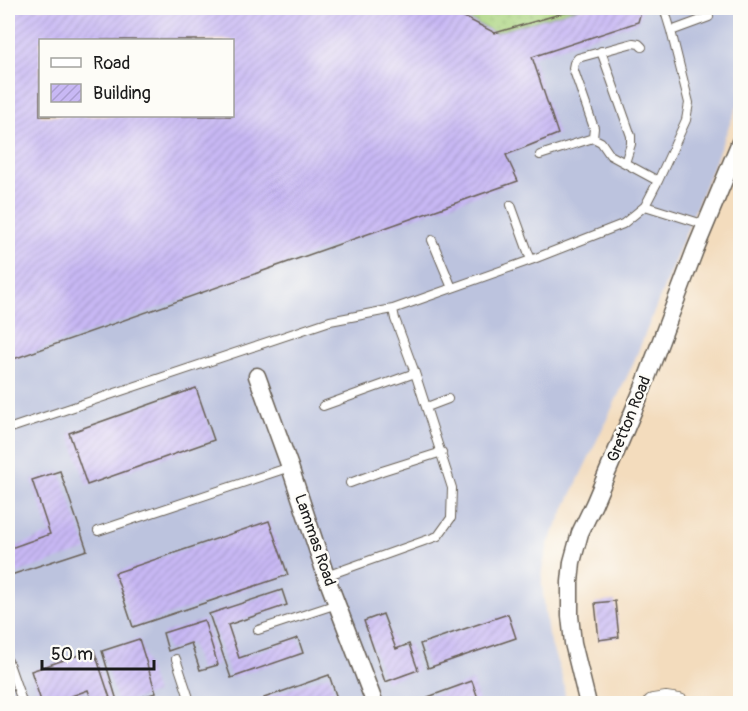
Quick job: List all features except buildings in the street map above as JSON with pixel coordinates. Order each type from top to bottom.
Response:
[{"type":"street","name":"Gretton Road","points":[[588,704],[573,643],[570,616],[572,562],[580,533],[643,388],[741,142]]},
{"type":"street","name":"Lammas Road","points":[[257,376],[326,576],[375,704]]},
{"type":"street","points":[[653,704],[666,702],[679,704]]},
{"type":"lane","points":[[8,429],[330,321],[393,309],[531,260],[623,224],[645,206],[686,120],[689,103],[664,8]]},
{"type":"lane","points":[[671,32],[709,17],[705,8]]},
{"type":"lane","points":[[593,138],[594,128],[573,68],[574,63],[578,58],[633,43],[642,47]]},
{"type":"lane","points":[[601,51],[631,136],[625,163]]},
{"type":"lane","points":[[540,155],[593,138],[601,142],[610,155],[658,181]]},
{"type":"lane","points":[[511,205],[531,260]]},
{"type":"lane","points":[[645,206],[706,225]]},
{"type":"lane","points":[[432,240],[452,288]]},
{"type":"lane","points":[[326,576],[438,536],[451,518],[452,488],[393,309]]},
{"type":"lane","points":[[322,406],[415,373]]},
{"type":"lane","points":[[427,407],[448,399]]},
{"type":"lane","points":[[350,483],[442,452]]},
{"type":"lane","points":[[98,531],[290,468]]},
{"type":"lane","points":[[258,630],[337,604]]},
{"type":"lane","points":[[176,659],[191,704]]},
{"type":"lane","points":[[8,661],[23,704]]},
{"type":"shaded area","points":[[8,8],[740,8],[740,99],[633,364],[548,544],[542,570],[542,586],[548,635],[563,680],[566,703],[8,703]]},
{"type":"green space","points":[[458,8],[580,8],[495,33],[462,16]]}]
